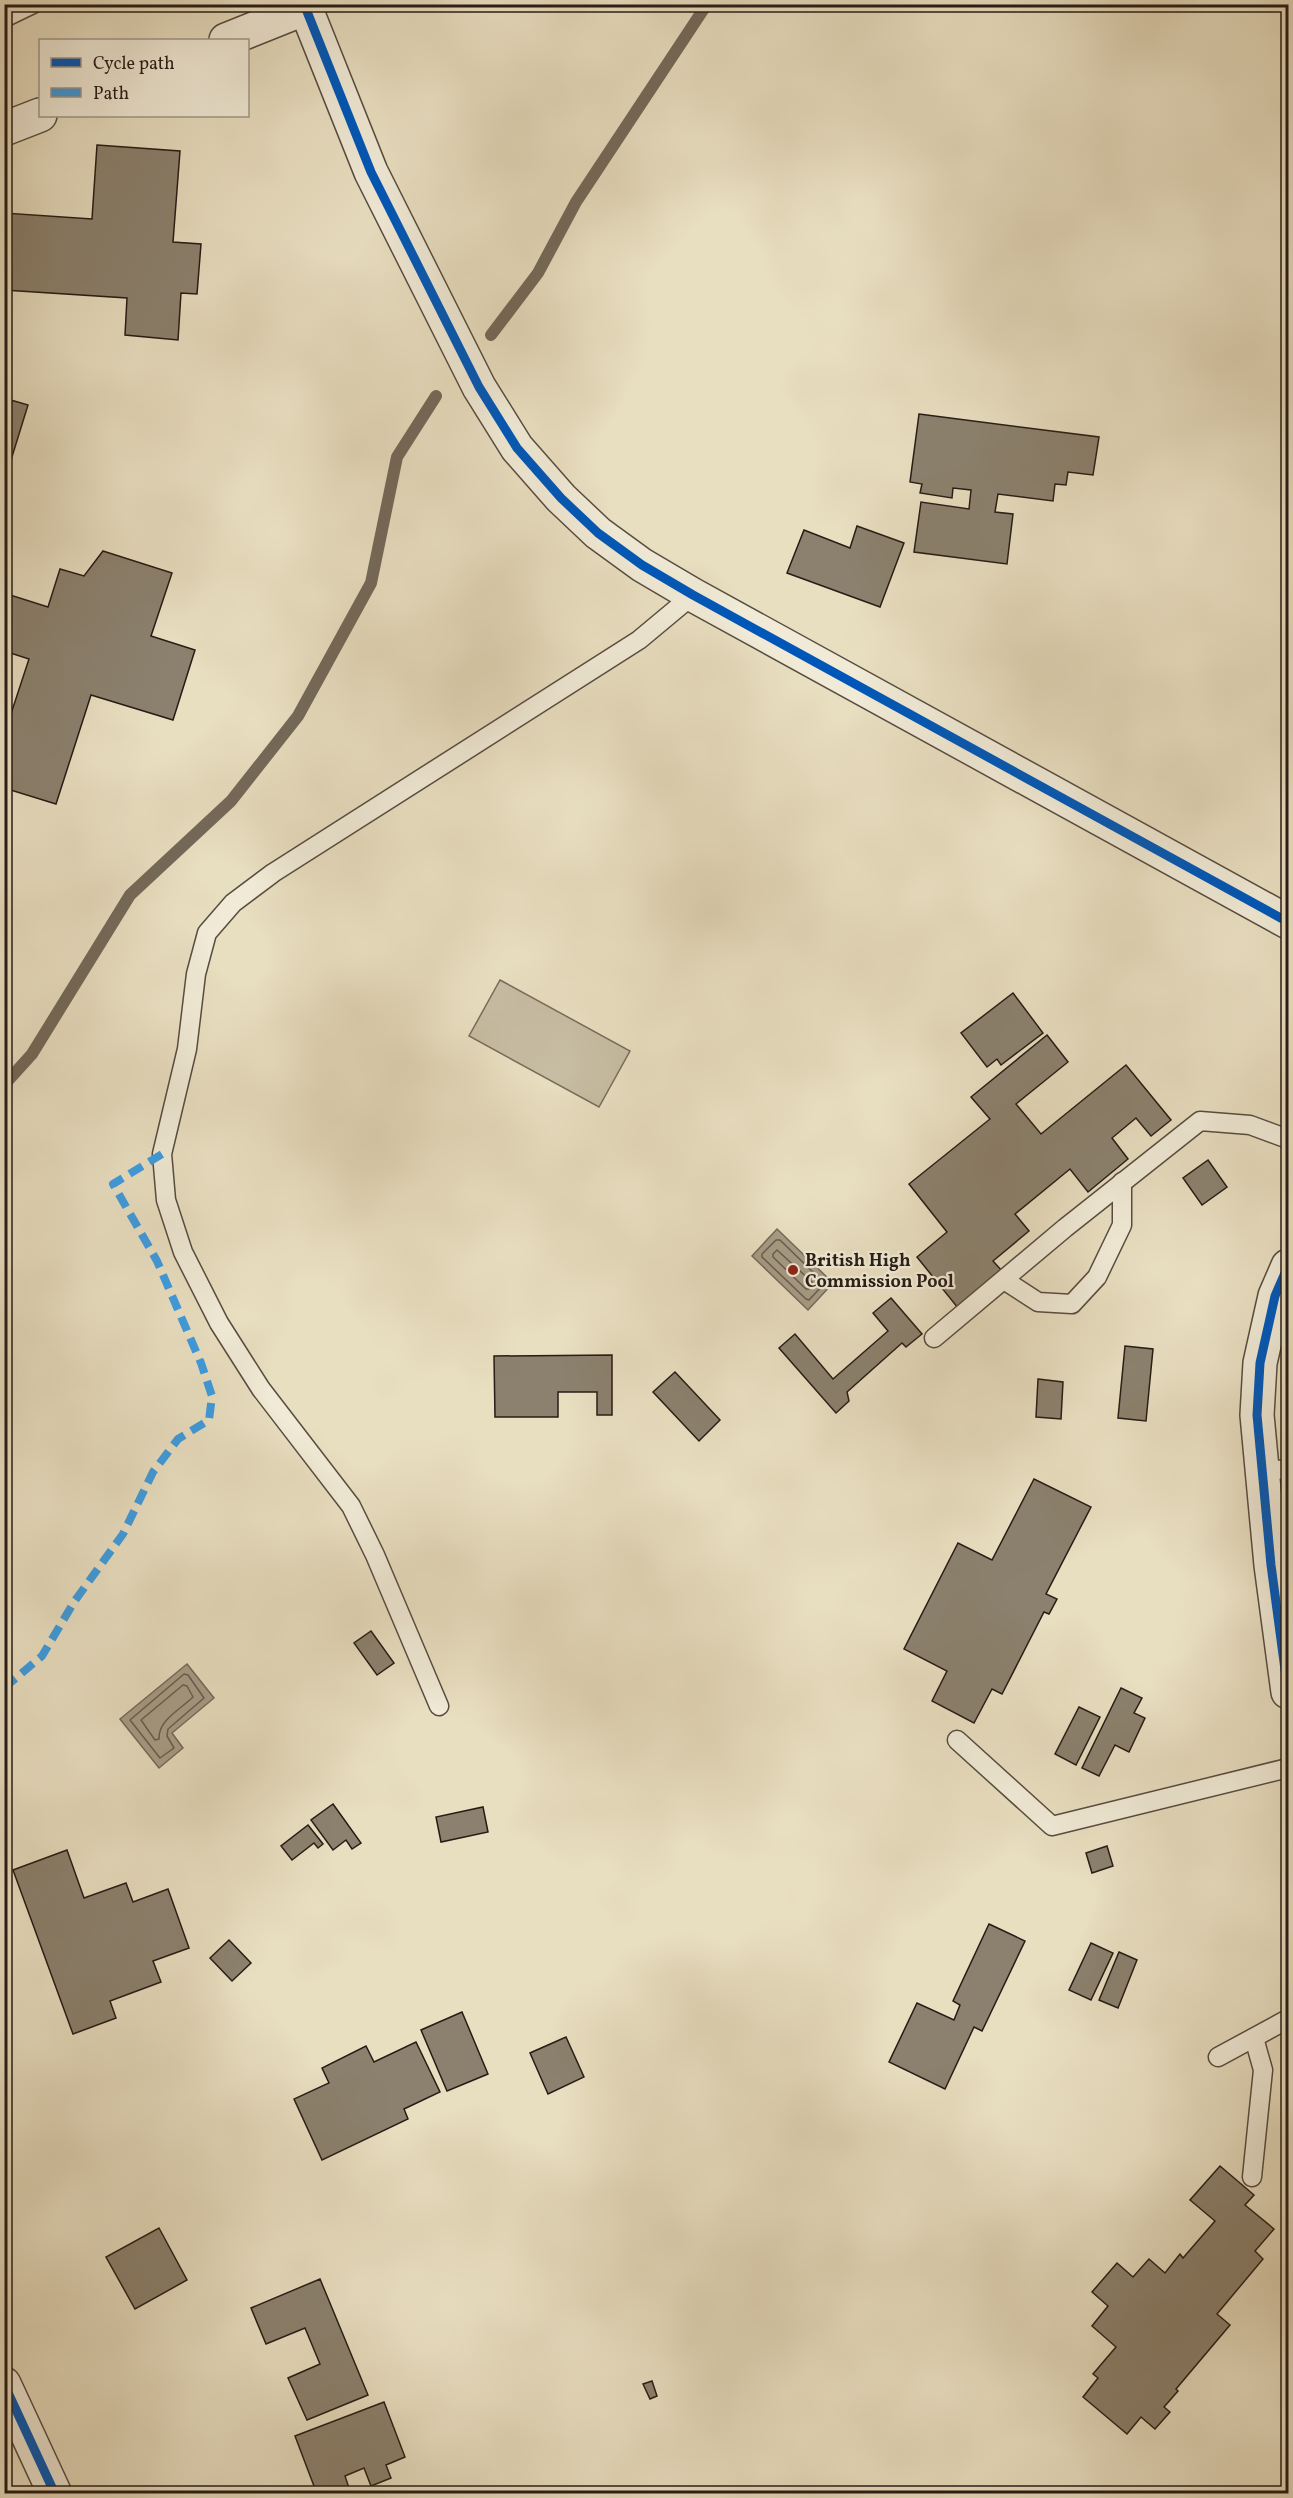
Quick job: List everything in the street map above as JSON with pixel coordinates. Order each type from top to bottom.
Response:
[{"type":"street","points":[[228,39],[305,6],[371,172],[479,387],[517,448],[561,498],[598,533],[642,565],[693,595],[1288,922]]},
{"type":"street","points":[[4,129],[39,115]]},
{"type":"street","points":[[1288,1266],[1275,1296],[1260,1363],[1257,1415],[1276,1470],[1271,1565],[1288,1692]]},
{"type":"street","points":[[4,2384],[55,2493]]},
{"type":"lane","points":[[4,18],[33,4]]},
{"type":"lane","points":[[440,1706],[375,1555],[351,1506],[261,1389],[219,1323],[183,1252],[166,1200],[162,1154],[187,1048],[196,974],[207,933],[233,903],[273,873],[639,640],[693,595]]},
{"type":"lane","points":[[934,1338],[1122,1182],[1200,1121],[1250,1125],[1288,1139]]},
{"type":"lane","points":[[1004,1280],[1038,1302],[1072,1304],[1096,1277],[1122,1225],[1122,1182]]},
{"type":"lane","points":[[957,1740],[1052,1826],[1288,1768]]},
{"type":"lane","points":[[1218,2057],[1288,2019]]},
{"type":"lane","points":[[1251,2176],[1263,2070],[1254,2038]]},
{"type":"shaded area","points":[[500,980],[630,1051],[599,1107],[469,1036]]},
{"type":"water","name":"British High Commission Pool","points":[[777,1229],[833,1283],[808,1310],[752,1256]]},
{"type":"water","points":[[187,1664],[214,1698],[172,1733],[183,1748],[159,1768],[120,1719]]},
{"type":"building","points":[[97,145],[180,151],[173,242],[201,244],[197,294],[181,293],[178,340],[125,335],[127,298],[4,290],[4,213],[92,219]]},
{"type":"building","points":[[4,398],[28,405],[11,460],[4,458]]},
{"type":"building","points":[[919,414],[1099,437],[1093,475],[1068,472],[1066,485],[1055,484],[1053,501],[998,494],[995,512],[1013,514],[1007,564],[914,552],[921,502],[969,509],[971,490],[953,488],[952,498],[920,493],[922,484],[910,482]]},
{"type":"building","points":[[857,526],[904,543],[880,607],[787,573],[804,530],[850,548]]},
{"type":"building","points":[[103,551],[172,573],[151,636],[195,650],[173,720],[91,695],[56,804],[4,788],[4,735],[29,659],[4,651],[4,593],[48,607],[60,569],[84,576]]},
{"type":"building","points":[[1013,993],[1043,1033],[1001,1065],[997,1059],[987,1067],[961,1033]]},
{"type":"building","points":[[1047,1035],[1068,1062],[1016,1104],[1041,1134],[1126,1065],[1171,1120],[1151,1136],[1136,1118],[1112,1138],[1128,1159],[1088,1192],[1070,1169],[1015,1214],[1029,1231],[993,1261],[1003,1272],[958,1308],[917,1257],[947,1232],[909,1184],[990,1119],[971,1097]]},
{"type":"building","points":[[1208,1160],[1227,1187],[1202,1205],[1183,1178]]},
{"type":"building","points":[[891,1298],[922,1334],[906,1347],[902,1343],[847,1392],[849,1401],[836,1413],[779,1348],[795,1334],[833,1379],[888,1331],[873,1313]]},
{"type":"building","points":[[1125,1346],[1153,1349],[1146,1421],[1118,1418]]},
{"type":"building","points":[[612,1355],[612,1415],[597,1415],[597,1392],[558,1392],[558,1417],[495,1417],[494,1356]]},
{"type":"building","points":[[675,1372],[720,1420],[699,1441],[653,1392]]},
{"type":"building","points":[[1038,1379],[1063,1382],[1061,1419],[1036,1417]]},
{"type":"building","points":[[1034,1479],[1091,1507],[1046,1594],[1057,1599],[1049,1614],[1044,1612],[1002,1694],[992,1689],[974,1723],[932,1701],[947,1671],[904,1649],[958,1543],[992,1560]]},
{"type":"building","points":[[371,1631],[394,1663],[377,1675],[354,1643]]},
{"type":"building","points":[[1121,1688],[1142,1698],[1134,1713],[1145,1718],[1129,1752],[1115,1745],[1099,1776],[1082,1768]]},
{"type":"building","points":[[1079,1707],[1100,1717],[1076,1765],[1055,1754]]},
{"type":"building","points":[[333,1804],[361,1843],[352,1849],[346,1840],[333,1850],[311,1820]]},
{"type":"building","points":[[483,1807],[488,1832],[441,1842],[436,1817]]},
{"type":"building","points":[[308,1825],[323,1844],[318,1848],[314,1843],[292,1860],[281,1846]]},
{"type":"building","points":[[1107,1846],[1113,1866],[1092,1873],[1086,1853]]},
{"type":"building","points":[[67,1850],[84,1898],[126,1883],[133,1902],[168,1889],[189,1948],[153,1961],[161,1982],[110,2001],[116,2018],[73,2034],[13,1870]]},
{"type":"building","points":[[989,1924],[1025,1941],[982,2031],[974,2027],[945,2089],[889,2062],[917,2003],[954,2020],[960,2005],[953,2001]]},
{"type":"building","points":[[229,1940],[251,1963],[232,1981],[210,1958]]},
{"type":"building","points":[[1091,1943],[1113,1953],[1091,2000],[1069,1990]]},
{"type":"building","points":[[1119,1952],[1137,1960],[1118,2008],[1099,2000]]},
{"type":"building","points":[[462,2012],[488,2074],[447,2091],[421,2030]]},
{"type":"building","points":[[566,2037],[584,2077],[548,2094],[530,2053]]},
{"type":"building","points":[[416,2042],[440,2092],[404,2109],[408,2119],[322,2160],[294,2099],[329,2083],[322,2068],[366,2046],[374,2062]]},
{"type":"building","points":[[1220,2166],[1254,2195],[1245,2205],[1274,2229],[1255,2251],[1263,2259],[1217,2314],[1230,2325],[1176,2389],[1178,2391],[1164,2407],[1170,2412],[1155,2429],[1141,2417],[1127,2434],[1083,2397],[1098,2378],[1093,2374],[1116,2347],[1092,2326],[1108,2306],[1092,2292],[1117,2263],[1133,2277],[1149,2259],[1165,2273],[1180,2254],[1183,2258],[1215,2221],[1190,2200]]},
{"type":"building","points":[[159,2228],[187,2280],[135,2309],[106,2257]]},
{"type":"building","points":[[320,2279],[368,2395],[307,2420],[288,2378],[320,2364],[305,2328],[266,2344],[251,2308]]},
{"type":"building","points":[[652,2381],[657,2396],[650,2399],[643,2384]]},
{"type":"building","points":[[384,2402],[405,2457],[386,2465],[391,2478],[371,2486],[364,2468],[345,2476],[349,2488],[336,2494],[317,2494],[295,2436]]},
{"type":"waterway","points":[[491,335],[538,273],[576,202],[707,4]]},
{"type":"waterway","points":[[4,1085],[32,1054],[130,895],[231,801],[298,716],[371,583],[397,457],[436,396]]},
{"type":"marked path","points":[[4,1688],[42,1656],[74,1602],[123,1534],[153,1472],[178,1439],[209,1420],[212,1396],[201,1363],[157,1261],[113,1184],[162,1154]]},
{"type":"cycle path","points":[[304,4],[371,172],[479,387],[517,448],[561,498],[598,533],[642,565],[693,595],[1288,922]]},
{"type":"cycle path","points":[[1288,1266],[1275,1296],[1260,1363],[1257,1415],[1271,1565],[1288,1692]]},
{"type":"cycle path","points":[[4,2384],[55,2494]]},
{"type":"place","name":"British High Commission Pool","points":[[793,1270]]}]
